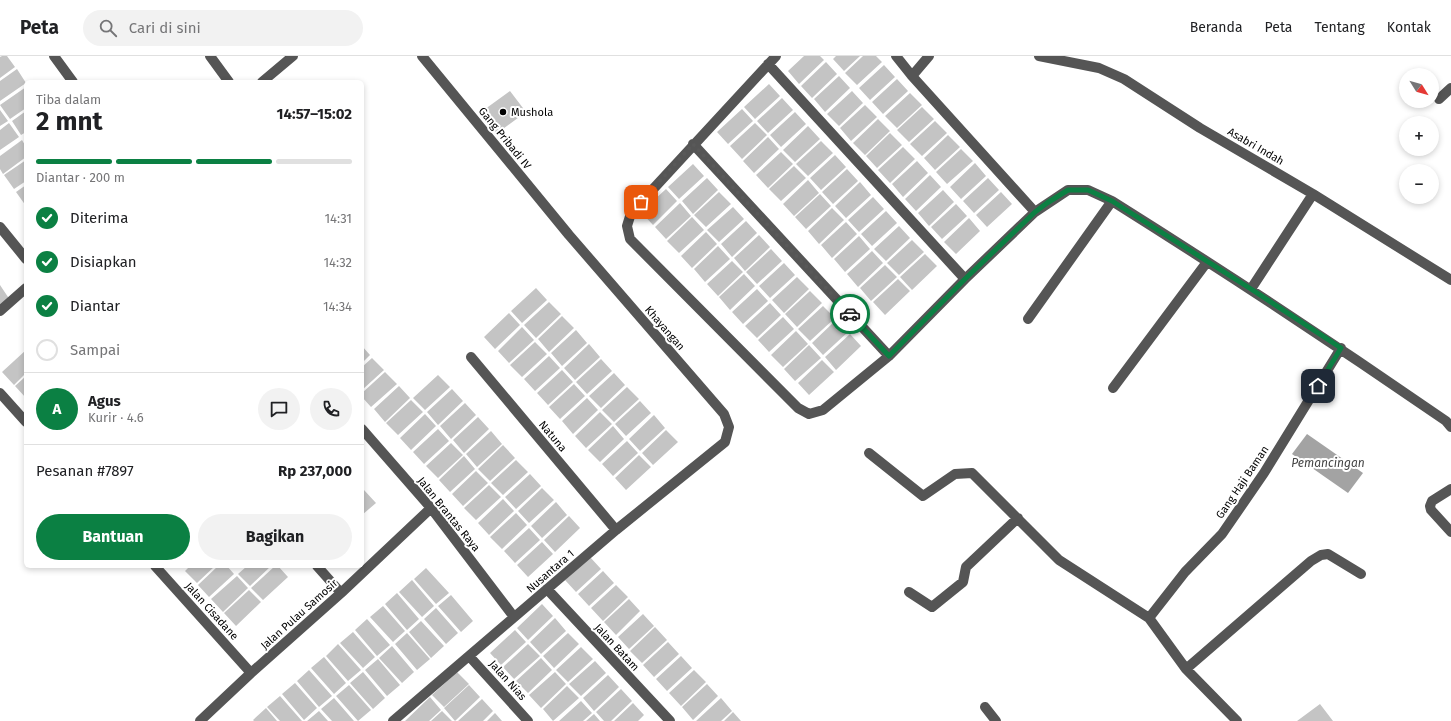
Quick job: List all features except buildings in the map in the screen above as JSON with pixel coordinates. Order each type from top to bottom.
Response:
[{"type":"street","points":[[54,56],[72,80]]},
{"type":"street","points":[[210,56],[228,80]]},
{"type":"street","points":[[264,80],[293,56]]},
{"type":"street","name":"Gang Pribadi IV","points":[[422,56],[569,235]]},
{"type":"street","points":[[776,56],[693,144],[631,213],[627,226],[630,239],[798,408],[809,414],[823,410],[889,356],[965,279],[1035,212],[1068,190],[1088,190],[1112,201],[1251,289],[1449,420]]},
{"type":"street","points":[[896,56],[912,76],[1035,212]]},
{"type":"street","points":[[912,76],[929,56]]},
{"type":"street","name":"Asabri Indah","points":[[1039,56],[1099,68],[1124,78],[1200,128],[1313,194],[1451,280]]},
{"type":"street","points":[[768,64],[965,279]]},
{"type":"street","points":[[1439,99],[1451,88]]},
{"type":"street","points":[[693,144],[889,356]]},
{"type":"street","points":[[1251,289],[1313,194]]},
{"type":"street","points":[[1028,319],[1112,201]]},
{"type":"street","points":[[0,227],[24,257]]},
{"type":"street","name":"Khayangan","points":[[569,235],[724,414],[729,427],[725,442]]},
{"type":"street","points":[[1113,388],[1207,262]]},
{"type":"street","points":[[0,311],[24,290]]},
{"type":"street","name":"Gang Haji Baman","points":[[1149,618],[1185,572],[1222,534],[1264,473],[1341,348]]},
{"type":"street","name":"Natuna","points":[[471,358],[616,530]]},
{"type":"street","points":[[0,393],[24,420]]},
{"type":"street","name":"Jalan Brantas Raya","points":[[364,431],[431,508],[514,617]]},
{"type":"street","name":"Nusantara 1","points":[[393,721],[616,530],[725,442]]},
{"type":"street","points":[[869,453],[924,496],[955,474],[972,473],[1059,560],[1149,618],[1186,670],[1237,721]]},
{"type":"street","points":[[1451,489],[1432,501],[1430,506],[1431,510],[1451,532]]},
{"type":"street","name":"Jalan Pulau Samosir","points":[[200,721],[251,673],[341,593],[431,508]]},
{"type":"street","points":[[909,592],[932,607],[963,582],[966,567],[1018,518]]},
{"type":"street","points":[[1186,670],[1311,561],[1321,555],[1328,554],[1361,574]]},
{"type":"street","name":"Jalan Cisadane","points":[[157,568],[251,673]]},
{"type":"street","points":[[319,568],[341,593]]},
{"type":"street","name":"Jalan Batam","points":[[547,589],[670,721]]},
{"type":"street","name":"Jalan Nias","points":[[469,656],[528,721]]},
{"type":"street","points":[[985,707],[996,721]]},
{"type":"water","name":"Pemancingan","points":[[1307,434],[1363,473],[1348,493],[1292,454]]},
{"type":"way so far","points":[[641,202],[693,144],[850,314]]},
{"type":"place","name":"Mushola","points":[[503,112]]},
{"type":"route","points":[[850,314],[889,356],[965,279],[1035,212],[1068,190],[1088,190],[1112,201],[1341,348],[1318,386]]}]
